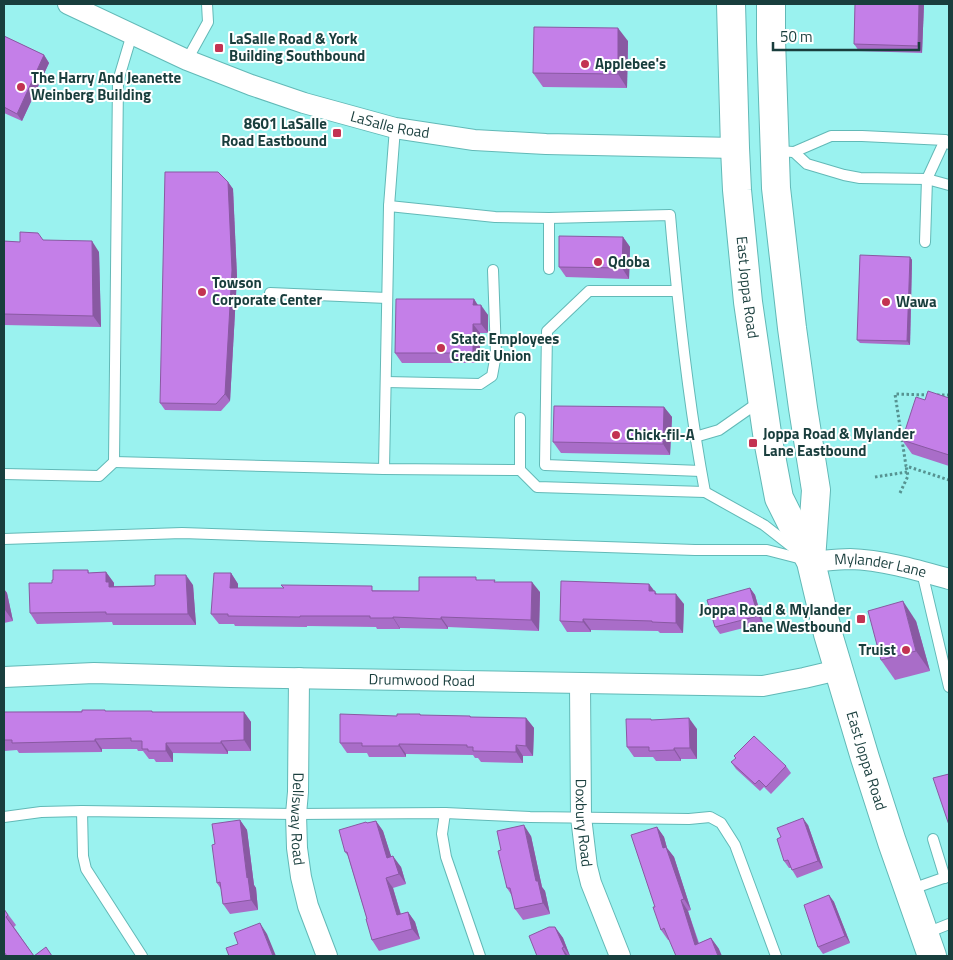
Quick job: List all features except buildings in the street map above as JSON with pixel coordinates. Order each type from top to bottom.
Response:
[{"type":"main road","name":"East Joppa Road","points":[[731,4],[734,148],[748,302],[779,498],[811,562],[838,670],[908,890],[928,945]]},
{"type":"main road","name":"East Joppa Road","points":[[771,4],[784,151],[776,188],[792,328],[816,490],[811,562]]},
{"type":"main road","points":[[734,148],[784,151]]},
{"type":"street","name":"LaSalle Road","points":[[68,4],[187,60],[250,85],[295,100],[395,128],[474,140],[734,148]]},
{"type":"street","name":"Mylander Lane","points":[[811,562],[850,559],[880,562],[949,579]]},
{"type":"street","name":"Drumwood Road","points":[[4,676],[94,673],[580,684],[763,686],[838,670]]},
{"type":"street","name":"Dellsway Road","points":[[299,678],[297,848],[308,906],[316,932],[327,956]]},
{"type":"street","name":"Doxbury Road","points":[[580,684],[581,817],[587,867],[591,883],[620,956]]},
{"type":"lane","points":[[187,60],[208,22],[207,4]]},
{"type":"lane","points":[[114,462],[118,82],[132,34]]},
{"type":"lane","points":[[384,469],[389,206],[395,128]]},
{"type":"lane","points":[[784,151],[831,136],[862,136],[947,142],[927,179],[925,242]]},
{"type":"lane","points":[[784,151],[807,164],[844,175],[860,178],[927,179],[949,185]]},
{"type":"lane","points":[[389,206],[495,217],[549,218],[670,215],[677,291],[695,437],[705,492]]},
{"type":"lane","points":[[549,218],[549,269]]},
{"type":"lane","points":[[386,382],[480,384],[492,376],[496,354],[493,270]]},
{"type":"lane","points":[[677,291],[589,291],[547,331],[545,465],[701,471]]},
{"type":"lane","points":[[270,293],[387,298]]},
{"type":"lane","points":[[695,437],[719,430],[762,400]]},
{"type":"lane","points":[[520,418],[520,470],[536,487],[705,492],[764,525],[811,562]]},
{"type":"lane","points":[[4,474],[99,476],[114,462],[384,469],[520,470]]},
{"type":"lane","points":[[4,539],[182,533],[767,550],[811,562]]},
{"type":"lane","points":[[922,572],[949,686]]},
{"type":"lane","points":[[82,811],[83,856],[86,869],[142,956]]},
{"type":"lane","points":[[4,817],[42,812],[82,811],[296,814],[445,813],[530,817],[689,819],[710,817],[721,824],[735,845],[776,956]]},
{"type":"lane","points":[[445,813],[442,834],[446,857],[480,956]]},
{"type":"lane","points":[[908,890],[947,877],[933,839]]},
{"type":"lane","points":[[928,945],[949,924]]},
{"type":"path","points":[[900,493],[908,476],[895,394],[949,395]]},
{"type":"path","points":[[906,466],[949,480]]},
{"type":"path","points":[[875,477],[907,472]]},
{"type":"place","name":"LaSalle Road & York Building Southbound","points":[[219,48]]},
{"type":"place","name":"Applebee's","points":[[585,64]]},
{"type":"place","name":"The Harry And Jeanette Weinberg Building","points":[[21,87]]},
{"type":"place","name":"8601 LaSalle Road Eastbound","points":[[337,133]]},
{"type":"place","name":"Qdoba","points":[[598,262]]},
{"type":"place","name":"Towson Corporate Center","points":[[202,292]]},
{"type":"place","name":"Wawa","points":[[886,302]]},
{"type":"place","name":"State Employees Credit Union","points":[[441,348]]},
{"type":"place","name":"Chick-fil-A","points":[[616,435]]},
{"type":"place","name":"Joppa Road & Mylander Lane Eastbound","points":[[753,443]]},
{"type":"place","name":"Joppa Road & Mylander Lane Westbound","points":[[861,619]]},
{"type":"place","name":"Truist","points":[[906,650]]}]
